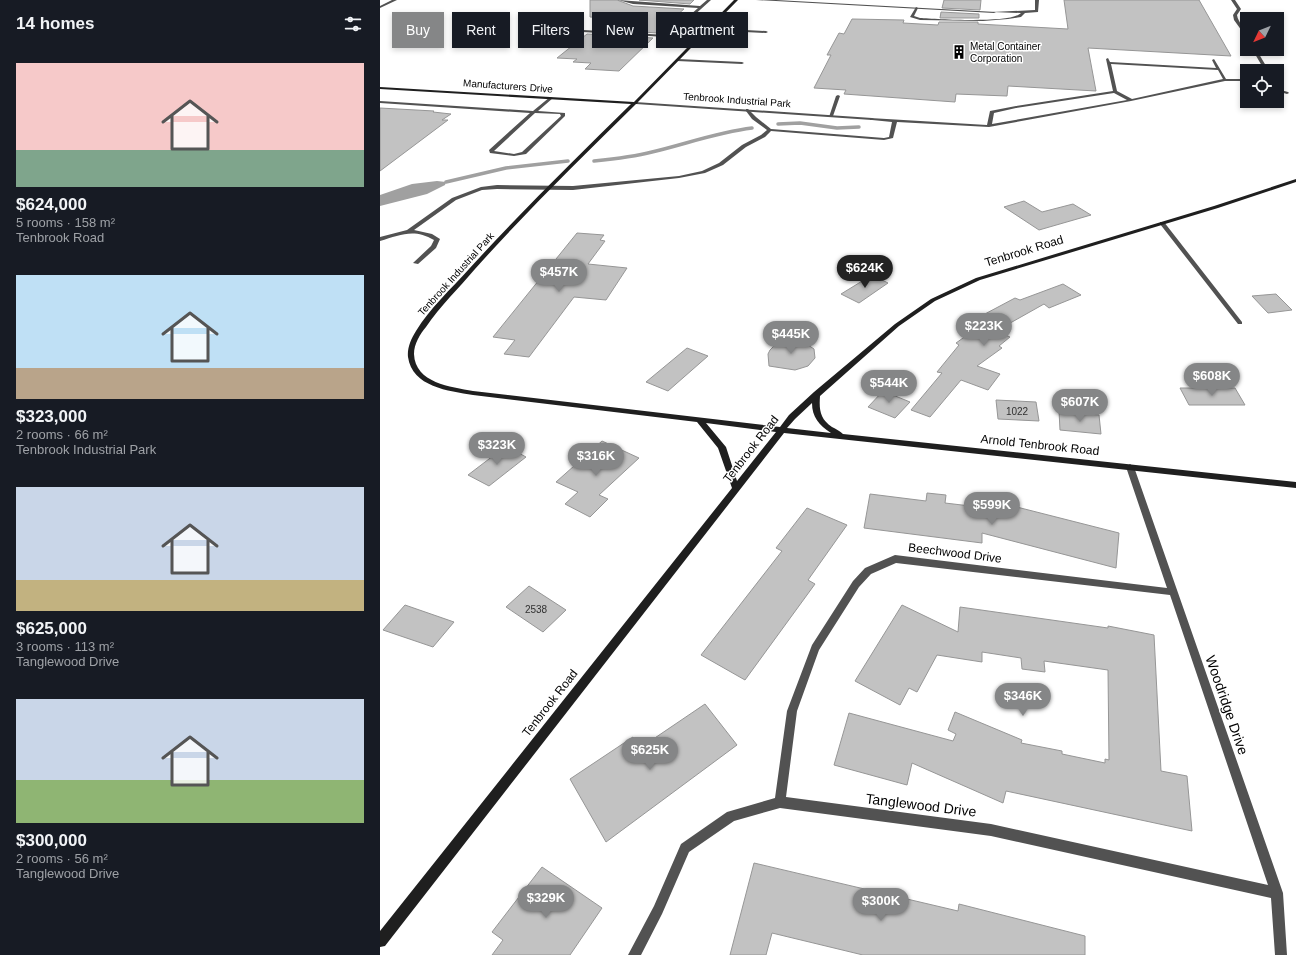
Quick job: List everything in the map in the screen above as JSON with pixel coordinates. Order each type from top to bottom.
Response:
[{"type":"street","points":[[380,7],[395,0]]},
{"type":"street","points":[[620,0],[701,7]]},
{"type":"street","points":[[696,12],[709,0]]},
{"type":"street","points":[[725,12],[736,0]]},
{"type":"street","points":[[758,0],[994,12],[1024,12],[1037,10],[1036,0]]},
{"type":"street","points":[[1233,0],[1239,8],[1235,15],[1240,26]]},
{"type":"street","points":[[916,8],[912,17],[920,19],[970,21],[1020,16],[1024,12]]},
{"type":"street","points":[[584,31],[656,35]]},
{"type":"street","points":[[748,31],[766,32]]},
{"type":"street","points":[[636,103],[689,48]]},
{"type":"street","points":[[678,60],[742,64]]},
{"type":"street","points":[[1214,60],[1225,80]]},
{"type":"street","points":[[1115,92],[1108,61],[1219,69]]},
{"type":"street","name":"Tenbrook Industrial Park","points":[[782,430],[462,391],[431,382],[416,372],[411,361],[413,343],[424,325],[470,271],[549,188],[636,103],[989,126],[1132,100],[1225,80],[1240,80]]},
{"type":"street","name":"Manufacturers Drive","points":[[380,88],[636,103]]},
{"type":"street","points":[[989,126],[992,112],[1016,107],[1115,92],[1132,100]]},
{"type":"street","points":[[830,116],[838,96]]},
{"type":"street","points":[[380,102],[534,112],[560,113],[563,114],[563,116],[524,153],[514,155],[492,152],[491,150],[534,112],[551,98]]},
{"type":"street","points":[[747,110],[754,118],[770,130],[884,139],[891,138],[895,120]]},
{"type":"street","points":[[380,240],[409,231],[447,203],[471,192],[497,187],[573,188],[679,177],[703,172],[721,164],[744,146],[763,136],[770,130]]},
{"type":"street","name":"Tenbrook Road","points":[[380,941],[792,417],[914,312],[955,288],[1002,270],[1162,223],[1296,180]]},
{"type":"street","points":[[1162,223],[1240,323]]},
{"type":"street","points":[[409,231],[430,235],[437,239],[437,243],[434,247],[416,264]]},
{"type":"street","points":[[817,394],[815,407],[817,418],[827,428],[843,436]]},
{"type":"street","points":[[699,420],[722,447],[736,488]]},
{"type":"street","name":"Arnold Tenbrook Road","points":[[782,430],[1296,485]]},
{"type":"street","name":"Woodridge Drive","points":[[1130,467],[1277,892],[1281,955]]},
{"type":"street","name":"Beechwood Drive","points":[[780,802],[792,710],[815,648],[856,584],[868,571],[896,559],[1173,592]]},
{"type":"street","name":"Tanglewood Drive","points":[[634,955],[658,910],[685,848],[731,816],[780,802],[991,830],[1277,892]]},
{"type":"shaded area","points":[[437,181],[446,182],[445,185],[427,194],[380,206],[380,195],[412,184]]},
{"type":"building","points":[[590,0],[617,0],[633,6],[684,9],[680,12],[656,12],[656,33],[648,32],[648,12],[592,12],[592,17],[590,17]]},
{"type":"building","points":[[639,0],[694,0],[690,4]]},
{"type":"building","points":[[944,0],[981,0],[980,10],[942,8]]},
{"type":"building","name":"Metal Container Corporation","points":[[1064,0],[1199,0],[1231,56],[1088,48],[1096,91],[1008,86],[1007,96],[956,94],[955,102],[844,94],[846,90],[814,88],[831,55],[827,55],[839,33],[844,34],[852,19],[904,20],[903,23],[938,25],[939,22],[978,22],[978,24],[1068,29]]},
{"type":"building","points":[[941,12],[979,14],[979,18],[940,18]]},
{"type":"building","points":[[587,34],[592,34],[592,48],[643,48],[619,71],[585,69],[591,63],[573,62],[577,59],[557,58],[570,48],[584,48],[584,36]]},
{"type":"building","points":[[648,38],[653,38],[648,43]]},
{"type":"building","points":[[380,108],[434,111],[433,112],[451,114],[442,120],[448,120],[380,171]]},
{"type":"building","points":[[1024,201],[1042,212],[1073,204],[1091,215],[1039,230],[1004,207]]},
{"type":"building","points":[[577,233],[604,235],[600,240],[605,241],[588,264],[627,268],[606,300],[574,297],[529,357],[504,354],[515,340],[493,337]]},
{"type":"building","points":[[872,275],[888,283],[859,303],[841,294]]},
{"type":"building","points":[[1063,284],[1081,295],[1049,308],[1044,304],[996,331],[1010,337],[999,346],[1002,348],[977,366],[1000,374],[988,390],[961,380],[930,417],[911,410],[942,373],[937,372],[959,345],[956,343],[970,333],[962,329],[983,315],[1015,298],[1020,300]]},
{"type":"building","points":[[1276,294],[1292,310],[1268,313],[1252,296]]},
{"type":"building","points":[[785,341],[799,341],[805,343],[814,349],[815,358],[808,366],[795,370],[769,366],[768,354],[770,350],[774,346]]},
{"type":"building","points":[[687,348],[708,356],[668,391],[646,382]]},
{"type":"building","points":[[1180,388],[1235,388],[1245,405],[1189,405]]},
{"type":"building","points":[[883,391],[910,402],[895,418],[868,407]]},
{"type":"building","points":[[996,400],[1036,402],[1039,421],[998,419]]},
{"type":"building","points":[[1059,411],[1099,415],[1101,434],[1060,430]]},
{"type":"building","points":[[602,441],[639,458],[599,495],[608,499],[590,517],[565,504],[578,492],[556,482]]},
{"type":"building","points":[[506,446],[526,457],[489,486],[468,475]]},
{"type":"building","points":[[927,493],[946,495],[945,503],[1004,510],[1005,504],[1119,533],[1116,568],[982,533],[982,543],[864,528],[870,494],[926,501]]},
{"type":"building","points":[[807,508],[847,525],[808,580],[815,584],[745,680],[701,655],[782,551],[776,548]]},
{"type":"building","points":[[529,586],[566,610],[543,632],[506,607]]},
{"type":"building","points":[[405,605],[454,622],[433,647],[383,630]]},
{"type":"building","points":[[902,605],[958,632],[960,607],[1108,628],[1108,626],[1154,635],[1161,771],[1187,776],[1192,831],[1006,791],[1003,803],[912,763],[907,785],[834,765],[849,713],[953,741],[956,734],[948,730],[955,712],[1022,740],[1021,743],[1062,751],[1062,754],[1105,763],[1105,759],[1109,760],[1108,670],[1044,661],[1045,672],[1022,669],[1021,658],[982,652],[982,662],[937,655],[917,692],[909,688],[900,705],[855,681]]},
{"type":"building","points":[[705,704],[737,745],[606,842],[570,779],[633,737],[640,748]]},
{"type":"building","points":[[754,863],[958,911],[959,904],[1085,936],[1085,955],[863,955],[772,933],[766,955],[730,955]]},
{"type":"building","points":[[542,867],[602,908],[570,955],[492,955],[503,940],[492,932]]},
{"type":"waterway","points":[[778,124],[800,123],[837,128],[859,127]]},
{"type":"waterway","points":[[594,161],[638,155],[714,135],[752,128]]},
{"type":"waterway","points":[[446,182],[506,168],[568,161]]},
{"type":"place","name":"Metal Container Corporation","points":[[959,52]]}]
